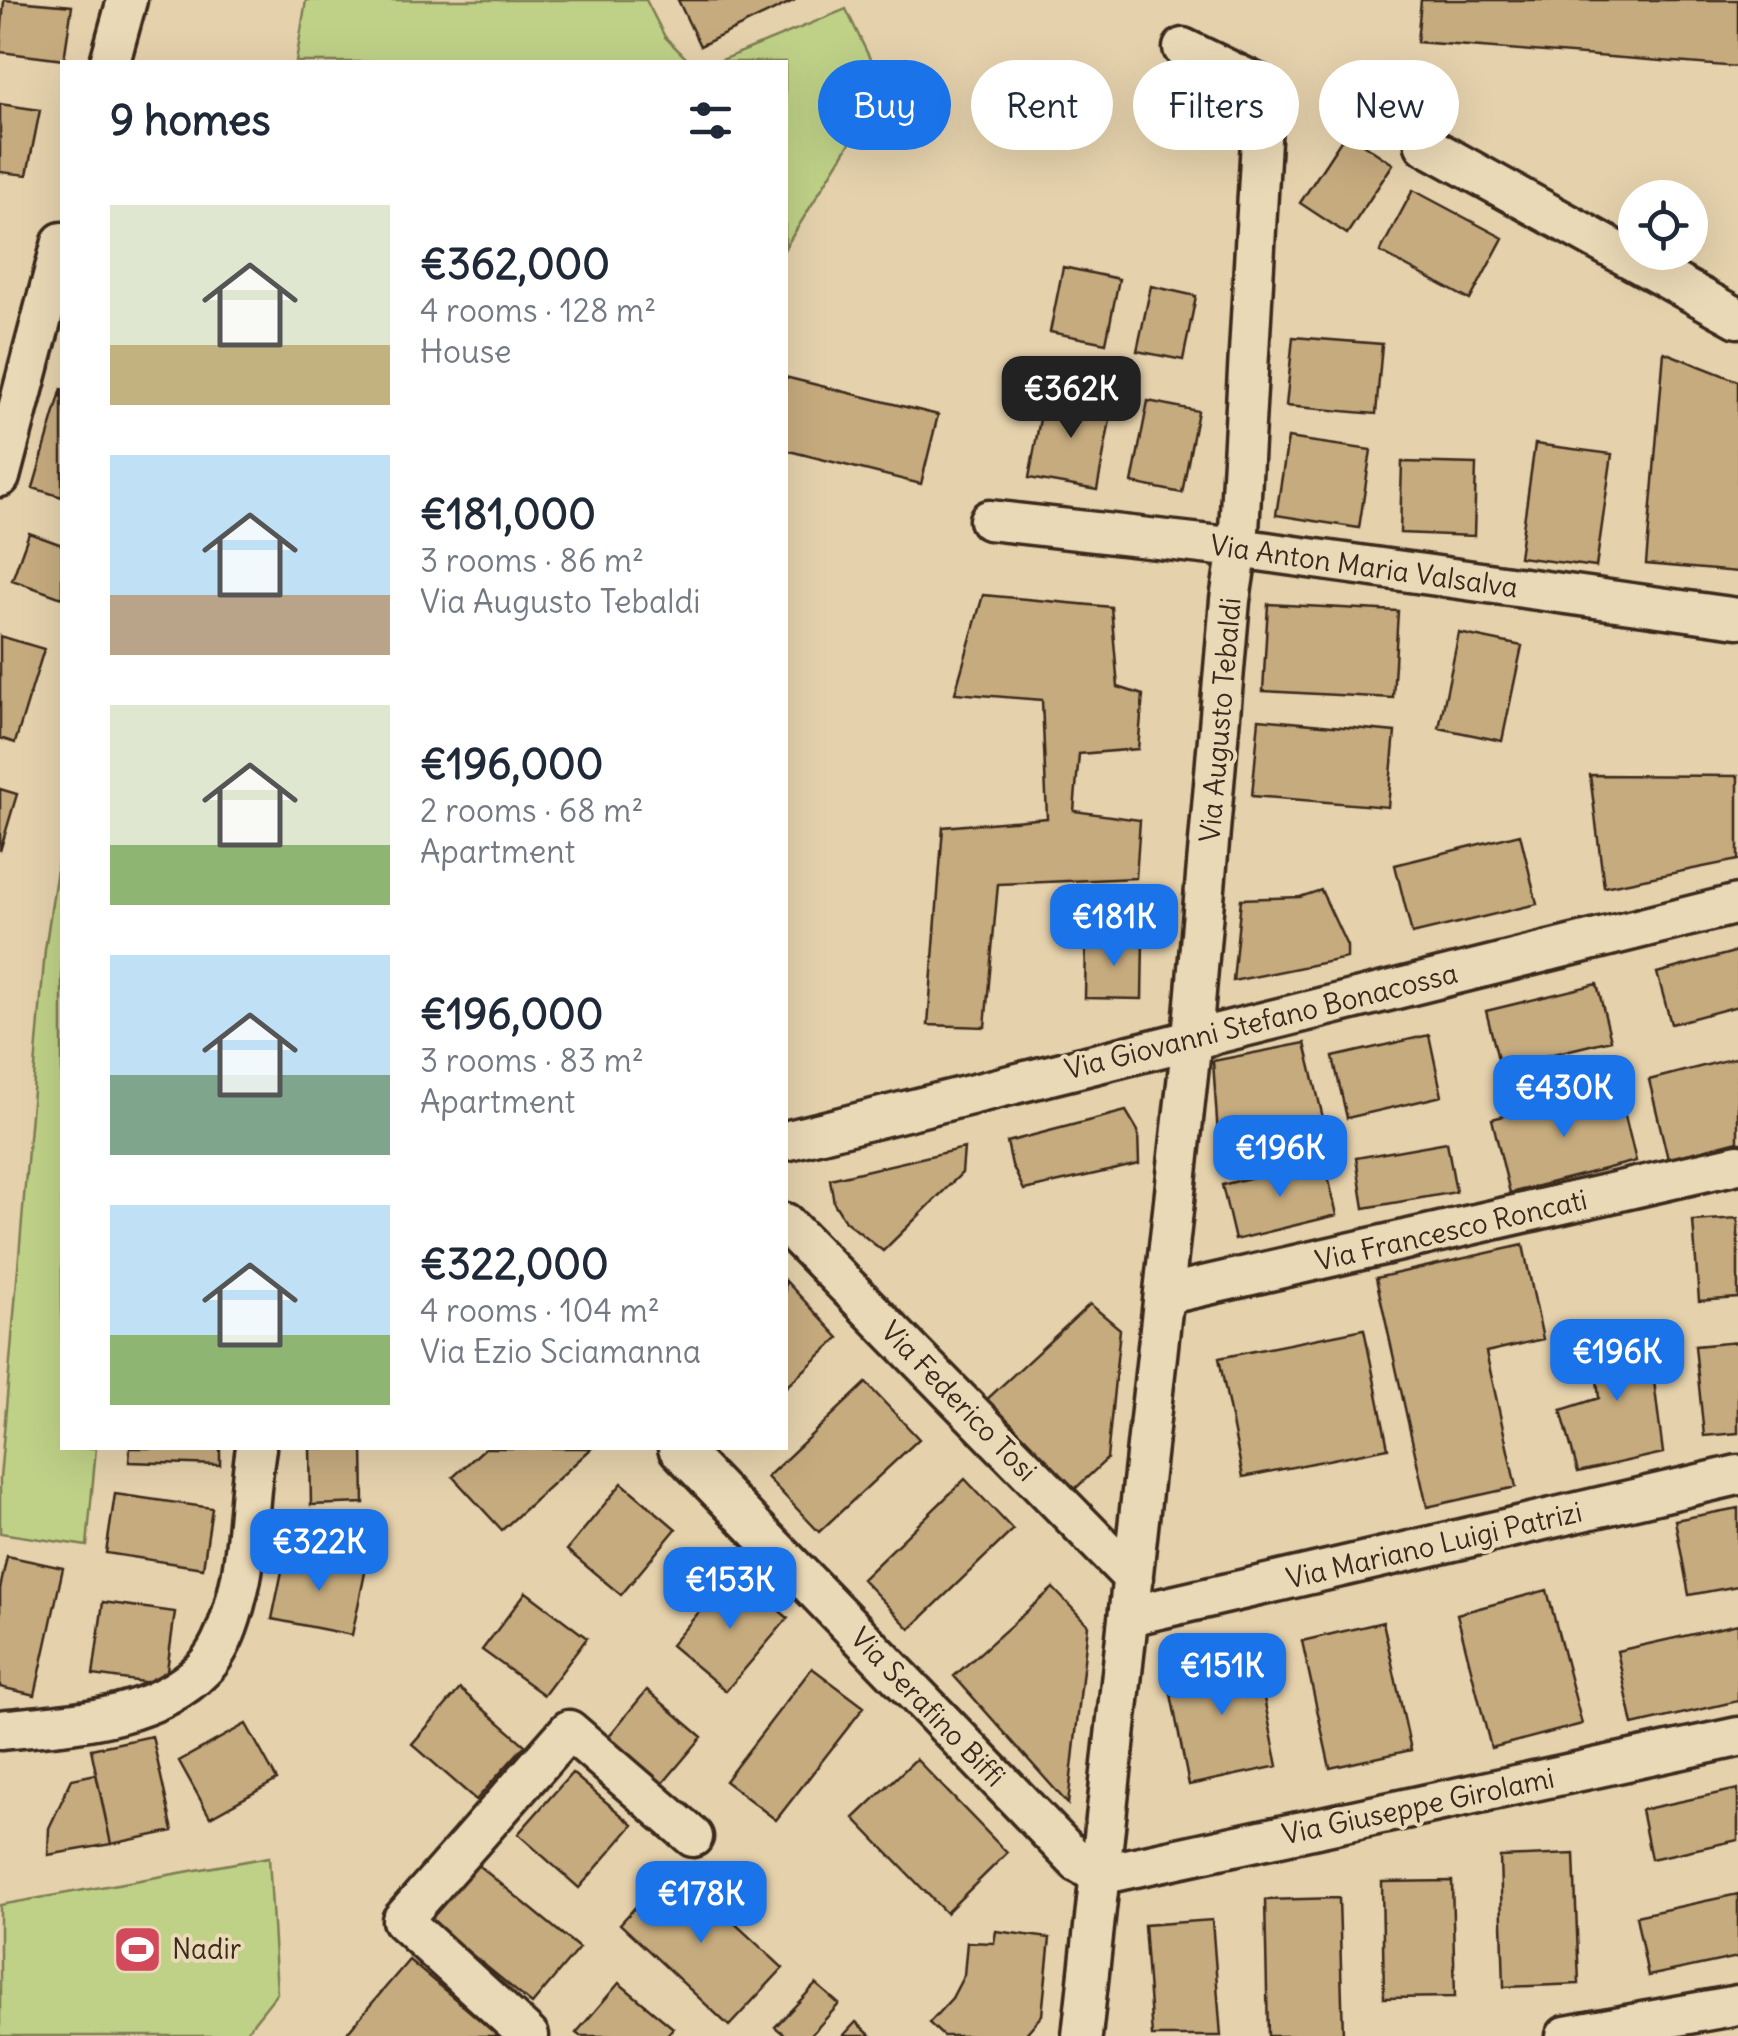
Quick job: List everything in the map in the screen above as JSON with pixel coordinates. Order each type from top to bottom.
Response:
[{"type":"street","points":[[111,60],[127,0]]},
{"type":"street","name":"Via Augusto Tebaldi","points":[[1082,2035],[1192,1038],[1230,600],[1238,548],[1264,88],[1184,48]]},
{"type":"street","points":[[1436,150],[1738,318]]},
{"type":"street","points":[[0,477],[60,250]]},
{"type":"street","name":"Via Anton Maria Valsalva","points":[[989,520],[1238,548],[1738,618]]},
{"type":"street","name":"Via Giovanni Stefano Bonacossa","points":[[788,1140],[1738,904]]},
{"type":"street","name":"Via Francesco Roncati","points":[[1164,1295],[1738,1164]]},
{"type":"street","name":"Via Federico Tosi","points":[[788,1227],[1133,1578]]},
{"type":"street","points":[[0,1730],[95,1720],[134,1710],[202,1670],[215,1653],[236,1597],[256,1450]]},
{"type":"street","name":"Via Serafino Biffi","points":[[680,1450],[1079,1863],[1098,1875]]},
{"type":"street","name":"Via Mariano Luigi Patrizi","points":[[1129,1616],[1738,1475]]},
{"type":"street","points":[[529,2036],[402,1920],[569,1730],[694,1837]]},
{"type":"street","name":"Via Giuseppe Girolami","points":[[1098,1875],[1738,1737]]},
{"type":"street","points":[[1566,2036],[1738,2004]]},
{"type":"green space","points":[[306,0],[646,0],[665,37],[688,60],[296,60]]},
{"type":"green space","points":[[846,9],[871,60],[818,60],[818,150],[846,150],[788,243],[788,60],[722,60]]},
{"type":"green space","points":[[60,849],[60,1450],[96,1450],[87,1546],[0,1533],[0,1479],[45,950]]},
{"type":"green space","name":"Nadir","points":[[269,1857],[277,1993],[243,2036],[0,2036],[0,1905]]},
{"type":"building","points":[[4,0],[72,6],[64,60],[0,52]]},
{"type":"building","points":[[678,0],[795,0],[700,46]]},
{"type":"building","points":[[1421,0],[1738,0],[1738,67],[1417,42]]},
{"type":"building","points":[[0,104],[40,110],[27,175],[0,172]]},
{"type":"building","points":[[1335,150],[1372,150],[1393,164],[1347,234],[1300,203]]},
{"type":"building","points":[[1413,190],[1503,238],[1470,300],[1380,252]]},
{"type":"building","points":[[1063,267],[1119,279],[1106,343],[1050,332]]},
{"type":"building","points":[[1151,286],[1196,296],[1183,360],[1137,351]]},
{"type":"building","points":[[1293,337],[1382,344],[1376,414],[1286,406]]},
{"type":"building","points":[[1664,352],[1738,381],[1738,572],[1646,564]]},
{"type":"building","points":[[788,378],[938,415],[921,484],[788,451]]},
{"type":"building","points":[[1045,392],[1113,404],[1097,490],[1029,478]]},
{"type":"building","points":[[60,395],[60,496],[33,488]]},
{"type":"building","points":[[1148,401],[1198,411],[1182,493],[1132,483]]},
{"type":"building","points":[[1288,438],[1371,450],[1359,528],[1276,515]]},
{"type":"building","points":[[1535,444],[1612,454],[1596,567],[1519,557]]},
{"type":"building","points":[[1402,462],[1476,464],[1474,536],[1400,533]]},
{"type":"building","points":[[29,533],[60,544],[60,597],[12,580]]},
{"type":"building","points":[[983,595],[1111,607],[1118,687],[1143,695],[1138,749],[1079,754],[1074,811],[1140,820],[1136,878],[998,884],[985,1027],[928,1025],[943,827],[1047,818],[1042,700],[955,693]]},
{"type":"building","points":[[1268,604],[1398,611],[1393,698],[1263,691]]},
{"type":"building","points":[[1459,633],[1522,646],[1502,741],[1439,728]]},
{"type":"building","points":[[0,636],[44,649],[15,743],[0,738]]},
{"type":"building","points":[[1259,719],[1395,732],[1388,807],[1252,796]]},
{"type":"building","points":[[1590,775],[1738,776],[1738,860],[1604,887]]},
{"type":"building","points":[[0,789],[17,794],[0,851]]},
{"type":"building","points":[[1520,834],[1537,904],[1412,934],[1395,865]]},
{"type":"building","points":[[1321,890],[1347,946],[1347,958],[1233,981],[1241,899],[1300,897]]},
{"type":"building","points":[[1086,938],[1143,939],[1142,999],[1085,998]]},
{"type":"building","points":[[1738,951],[1738,1006],[1671,1024],[1657,973]]},
{"type":"building","points":[[1597,984],[1611,1040],[1500,1067],[1486,1011]]},
{"type":"building","points":[[1429,1035],[1442,1096],[1347,1118],[1333,1057]]},
{"type":"building","points":[[1305,1043],[1325,1126],[1219,1151],[1213,1061]]},
{"type":"building","points":[[1738,1057],[1738,1141],[1668,1159],[1649,1080]]},
{"type":"building","points":[[1618,1087],[1636,1161],[1510,1193],[1492,1119]]},
{"type":"building","points":[[1126,1111],[1138,1131],[1139,1164],[1024,1190],[1007,1142]]},
{"type":"building","points":[[1447,1142],[1456,1192],[1364,1208],[1356,1158]]},
{"type":"building","points":[[964,1148],[962,1173],[883,1251],[845,1221],[834,1203],[830,1179]]},
{"type":"building","points":[[1324,1159],[1337,1215],[1235,1240],[1222,1185]]},
{"type":"building","points":[[1738,1218],[1738,1298],[1699,1301],[1693,1221]]},
{"type":"building","points":[[1523,1245],[1543,1339],[1486,1352],[1516,1487],[1427,1507],[1376,1278]]},
{"type":"building","points":[[788,1283],[839,1338],[788,1385]]},
{"type":"building","points":[[1090,1304],[1120,1329],[1107,1459],[1075,1489],[984,1402]]},
{"type":"building","points":[[1647,1325],[1663,1453],[1578,1472],[1561,1410],[1599,1398],[1592,1331]]},
{"type":"building","points":[[1364,1329],[1388,1448],[1243,1477],[1219,1358]]},
{"type":"building","points":[[1738,1342],[1738,1433],[1704,1436],[1695,1346]]},
{"type":"building","points":[[866,1383],[919,1439],[819,1532],[767,1477]]},
{"type":"building","points":[[130,1450],[220,1450],[220,1465],[129,1462]]},
{"type":"building","points":[[310,1450],[363,1450],[364,1503],[311,1505]]},
{"type":"building","points":[[483,1450],[590,1450],[502,1530],[453,1477]]},
{"type":"building","points":[[965,1479],[1013,1530],[910,1629],[862,1579]]},
{"type":"building","points":[[622,1483],[676,1529],[621,1595],[567,1550]]},
{"type":"building","points":[[115,1494],[212,1508],[203,1568],[106,1553]]},
{"type":"building","points":[[1738,1508],[1738,1586],[1689,1595],[1675,1520]]},
{"type":"building","points":[[286,1552],[366,1568],[352,1635],[272,1619]]},
{"type":"building","points":[[7,1556],[63,1568],[35,1695],[0,1687],[0,1589]]},
{"type":"building","points":[[733,1572],[788,1618],[726,1691],[671,1645]]},
{"type":"building","points":[[1053,1588],[1088,1625],[1068,1804],[954,1676]]},
{"type":"building","points":[[1547,1590],[1582,1724],[1491,1748],[1457,1614]]},
{"type":"building","points":[[526,1592],[587,1638],[544,1695],[482,1650]]},
{"type":"building","points":[[103,1602],[175,1612],[165,1685],[93,1675]]},
{"type":"building","points":[[1383,1622],[1411,1750],[1330,1768],[1302,1641]]},
{"type":"building","points":[[1738,1624],[1738,1701],[1633,1725],[1617,1651]]},
{"type":"building","points":[[1254,1650],[1278,1766],[1189,1785],[1166,1669]]},
{"type":"building","points":[[812,1668],[864,1707],[776,1820],[725,1781]]},
{"type":"building","points":[[460,1689],[525,1745],[476,1800],[412,1744]]},
{"type":"building","points":[[647,1690],[702,1737],[653,1795],[598,1749]]},
{"type":"building","points":[[246,1724],[277,1780],[210,1817],[179,1761]]},
{"type":"building","points":[[152,1736],[173,1831],[111,1844],[91,1749]]},
{"type":"building","points":[[916,1759],[1007,1853],[946,1913],[854,1818]]},
{"type":"building","points":[[572,1773],[633,1825],[579,1888],[518,1834]]},
{"type":"building","points":[[96,1774],[111,1844],[48,1855],[49,1828],[72,1779]]},
{"type":"building","points":[[1738,1789],[1738,1840],[1651,1859],[1641,1810]]},
{"type":"building","points":[[1574,1854],[1579,1984],[1504,1987],[1500,1857]]},
{"type":"building","points":[[473,1861],[579,1948],[532,2004],[426,1917]]},
{"type":"building","points":[[673,1866],[783,1968],[729,2026],[620,1924]]},
{"type":"building","points":[[1452,1881],[1455,1997],[1384,1998],[1382,1882]]},
{"type":"building","points":[[1738,1894],[1738,1957],[1648,1976],[1636,1916]]},
{"type":"building","points":[[1339,1898],[1343,2036],[1268,2036],[1265,1900]]},
{"type":"building","points":[[1212,1920],[1221,2036],[1152,2036],[1144,1925]]},
{"type":"building","points":[[996,1931],[1050,1938],[1042,2015],[1024,2036],[943,2036],[929,2023],[952,1998],[964,1975],[967,1942],[994,1943]]},
{"type":"building","points":[[409,1960],[499,2036],[344,2036]]},
{"type":"building","points":[[619,1983],[673,2028],[666,2036],[576,2033]]},
{"type":"building","points":[[816,1984],[839,2004],[810,2036],[786,2036],[775,2027]]},
{"type":"building","points":[[856,2022],[871,2036],[843,2036]]},
{"type":"place","name":"Nadir","points":[[137,1949]]}]
